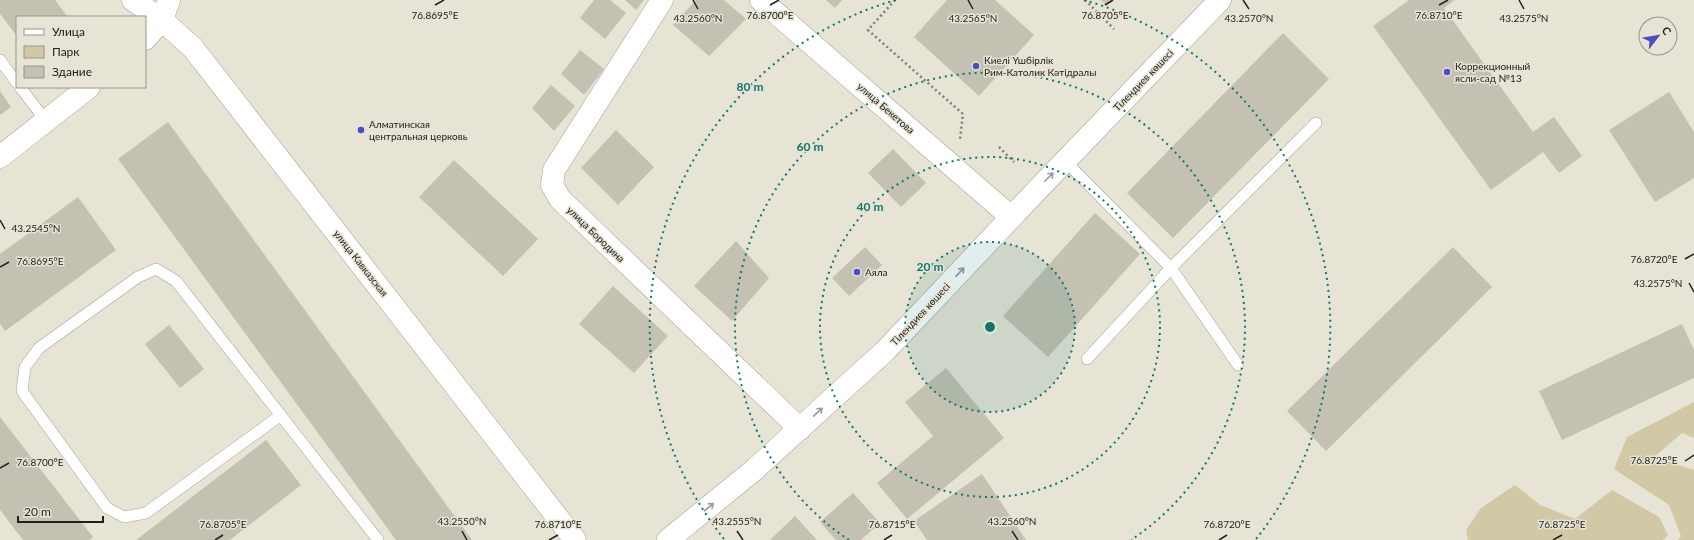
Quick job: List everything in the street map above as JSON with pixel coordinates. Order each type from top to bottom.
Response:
[{"type":"street","name":"улица Кавказская","points":[[133,0],[162,20],[193,48],[574,540]]},
{"type":"street","points":[[146,37],[162,20],[169,0]]},
{"type":"street","name":"улица Бородина","points":[[662,0],[554,170],[552,185],[560,199],[800,429]]},
{"type":"street","name":"улица Бекетова","points":[[761,0],[1011,217]]},
{"type":"street","name":"Тілендиев көшесі","points":[[668,540],[754,470],[885,351],[1011,217],[1220,0]]},
{"type":"street","points":[[0,157],[88,88]]},
{"type":"lane","points":[[0,60],[16,81]]},
{"type":"lane","points":[[21,88],[46,121]]},
{"type":"lane","points":[[1087,359],[1171,268],[1316,123]]},
{"type":"lane","points":[[1065,161],[1171,268],[1238,365]]},
{"type":"lane","points":[[281,415],[146,513],[124,517],[108,508],[22,391],[25,366],[40,348],[138,277],[156,269],[176,281],[281,415],[378,540]]},
{"type":"path","points":[[895,0],[868,30],[963,114],[960,144]]},
{"type":"path","points":[[1085,0],[1114,29]]},
{"type":"path","points":[[999,147],[1014,162]]},
{"type":"green space","points":[[1694,402],[1694,438],[1682,433],[1654,457],[1694,470],[1694,540],[1678,540],[1681,536],[1669,505],[1614,469],[1627,437]]},
{"type":"green space","points":[[1515,485],[1540,505],[1575,519],[1612,490],[1659,517],[1668,535],[1663,540],[1468,540],[1466,530],[1481,508]]},
{"type":"building","points":[[0,0],[55,0],[67,16],[16,16],[16,35],[0,14]]},
{"type":"building","points":[[594,0],[610,0],[626,13],[605,39],[580,18]]},
{"type":"building","points":[[625,0],[644,0],[636,10]]},
{"type":"building","points":[[696,0],[724,0],[746,19],[709,56],[673,25]]},
{"type":"building","points":[[826,0],[842,0],[835,8]]},
{"type":"building","name":"Киелі Үшбірлік Рим-Католик Кәтідралы","points":[[947,0],[995,0],[1034,35],[979,96],[914,37]]},
{"type":"building","points":[[1101,0],[1112,0],[1106,5]]},
{"type":"building","name":"Коррекционный ясли-сад №13","points":[[1409,0],[1455,0],[1444,8],[1533,132],[1554,117],[1582,156],[1559,173],[1543,152],[1491,190],[1373,26]]},
{"type":"building","points":[[1283,33],[1329,79],[1173,238],[1127,193]]},
{"type":"building","points":[[580,50],[604,69],[584,95],[561,74]]},
{"type":"building","points":[[551,85],[575,106],[554,131],[532,108]]},
{"type":"building","points":[[0,91],[11,107],[0,115]]},
{"type":"building","points":[[1669,92],[1694,132],[1694,178],[1655,202],[1609,130]]},
{"type":"building","points":[[168,122],[472,540],[396,540],[118,159]]},
{"type":"building","points":[[616,130],[654,167],[618,205],[581,168]]},
{"type":"building","points":[[893,149],[926,183],[901,207],[868,173]]},
{"type":"building","points":[[454,160],[538,239],[503,276],[419,197]]},
{"type":"building","points":[[78,197],[116,250],[5,331],[0,324],[0,254]]},
{"type":"building","points":[[1095,213],[1140,254],[1048,357],[1003,316]]},
{"type":"building","points":[[736,241],[769,278],[732,321],[694,286]]},
{"type":"building","name":"Аяла","points":[[865,247],[882,265],[849,296],[832,278]]},
{"type":"building","points":[[1453,247],[1492,287],[1326,451],[1287,411]]},
{"type":"building","points":[[613,286],[668,336],[634,373],[579,324]]},
{"type":"building","points":[[1682,324],[1694,350],[1694,378],[1562,440],[1539,391]]},
{"type":"building","points":[[169,325],[204,369],[180,388],[145,344]]},
{"type":"building","points":[[946,368],[1004,438],[907,519],[877,483],[933,436],[905,402]]},
{"type":"building","points":[[0,417],[93,537],[89,540],[23,540],[0,510]]},
{"type":"building","points":[[266,440],[301,485],[230,540],[136,540]]},
{"type":"building","points":[[982,474],[1026,540],[927,540],[914,521]]},
{"type":"building","points":[[853,493],[880,523],[861,540],[836,540],[820,522]]},
{"type":"building","points":[[795,516],[817,540],[770,540]]},
{"type":"place","name":"Киелі Үшбірлік Рим-Католик Кәтідралы","points":[[976,66]]},
{"type":"place","name":"Коррекционный ясли-сад №13","points":[[1447,72]]},
{"type":"place","name":"Алматинская центральная церковь","points":[[361,130]]},
{"type":"place","name":"Аяла","points":[[857,272]]}]
